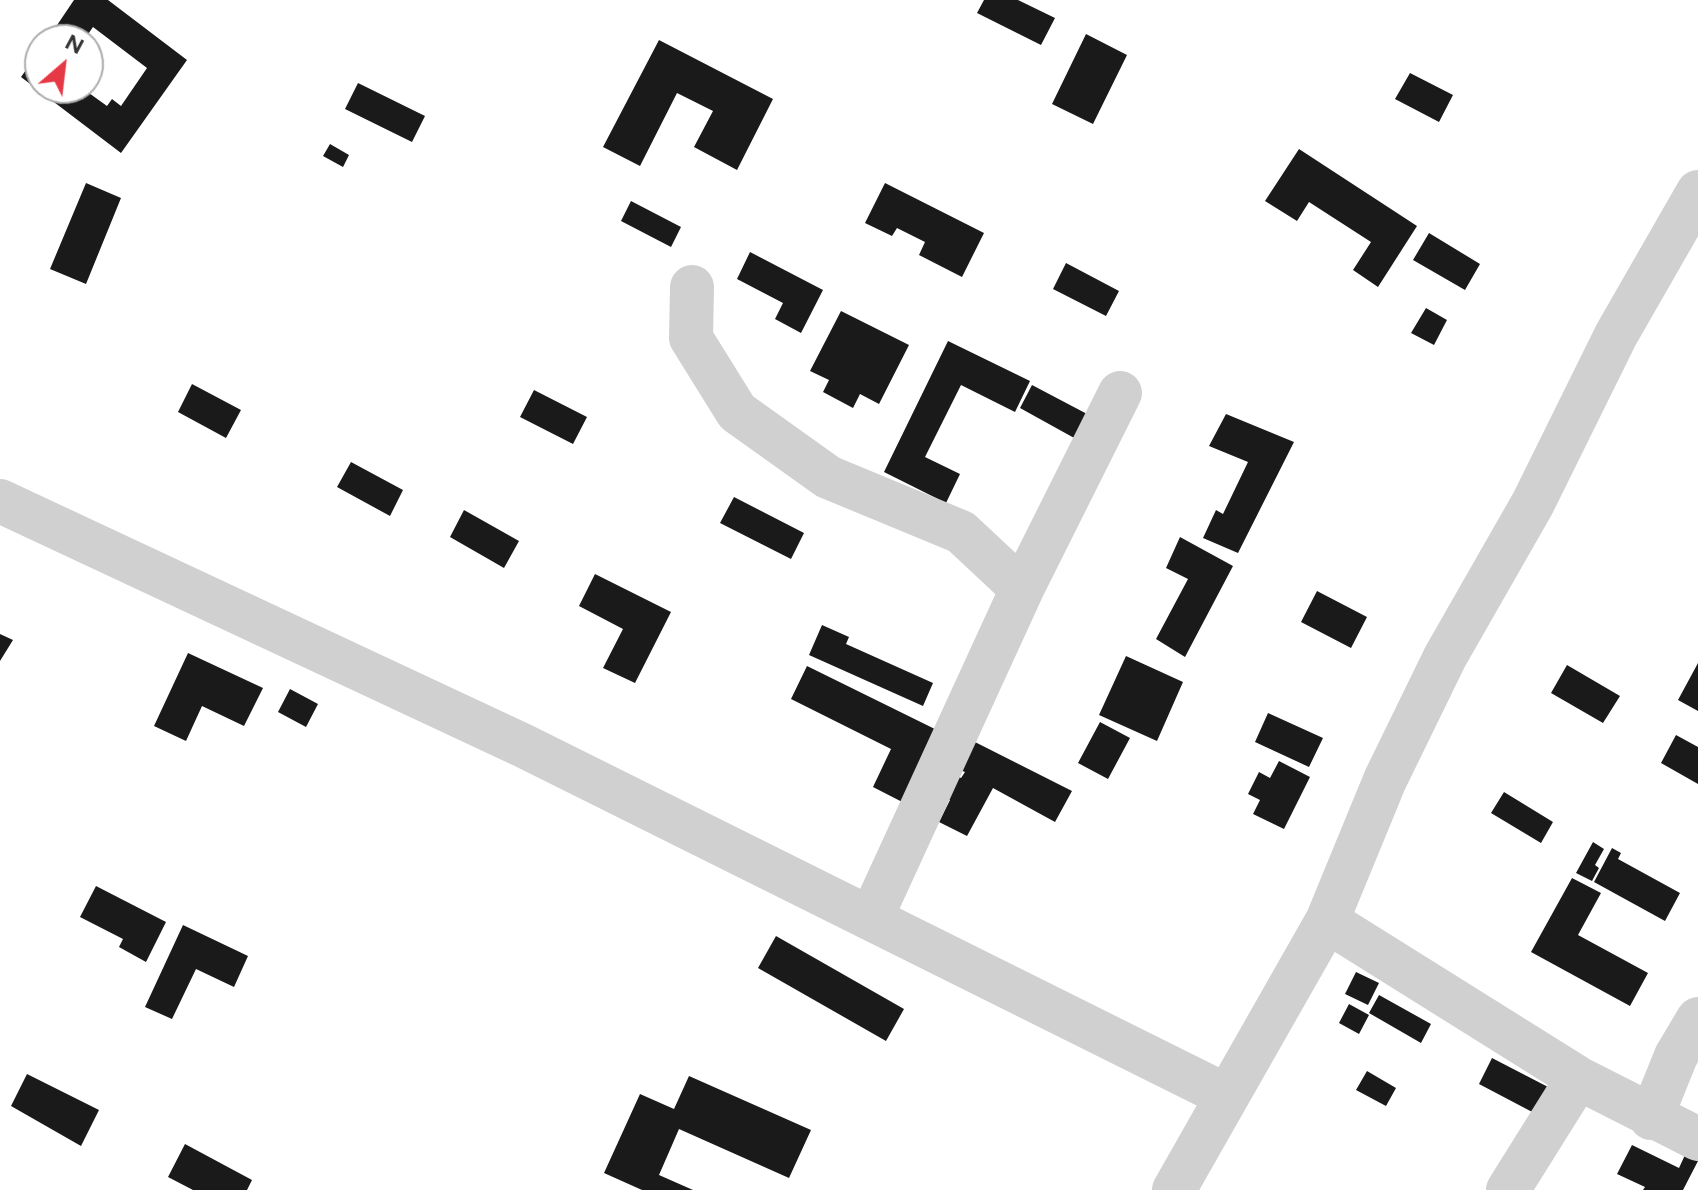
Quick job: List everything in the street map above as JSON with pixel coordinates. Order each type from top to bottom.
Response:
[{"type":"street","points":[[1174,1190],[1327,921],[1385,780],[1445,657],[1533,503],[1616,335],[1698,192]]},
{"type":"street","points":[[692,287],[691,338],[737,412],[828,477],[961,532],[1022,589]]},
{"type":"street","points":[[872,916],[1022,589],[1120,393]]},
{"type":"street","points":[[0,501],[524,746],[872,916],[1227,1096]]},
{"type":"street","points":[[1327,921],[1578,1078],[1651,1118],[1698,1139]]},
{"type":"street","points":[[1651,1118],[1676,1056],[1698,1019]]},
{"type":"street","points":[[1508,1190],[1578,1078]]},
{"type":"building","points":[[74,0],[108,0],[187,60],[121,153],[57,104],[107,106],[112,99],[121,106],[147,68],[104,35],[104,24],[58,24]]},
{"type":"building","points":[[984,0],[1018,0],[1055,18],[1041,45],[977,13]]},
{"type":"building","points":[[1086,34],[1127,55],[1093,124],[1052,104]]},
{"type":"building","points":[[659,40],[773,99],[737,170],[694,147],[713,111],[677,93],[640,166],[603,147]]},
{"type":"building","points":[[1410,73],[1453,95],[1439,122],[1395,99]]},
{"type":"building","points":[[358,83],[425,116],[412,142],[345,109]]},
{"type":"building","points":[[330,144],[349,155],[343,167],[323,156]]},
{"type":"building","points":[[1299,149],[1417,226],[1378,287],[1353,270],[1371,242],[1309,202],[1297,221],[1265,201]]},
{"type":"building","points":[[86,183],[121,198],[86,284],[50,269]]},
{"type":"building","points":[[885,183],[984,233],[962,277],[919,255],[925,242],[897,228],[892,236],[865,223]]},
{"type":"building","points":[[631,201],[681,227],[671,247],[621,221]]},
{"type":"building","points":[[1429,233],[1480,264],[1465,290],[1413,260]]},
{"type":"building","points":[[750,252],[823,290],[801,333],[775,319],[783,303],[737,279]]},
{"type":"building","points":[[1066,263],[1119,291],[1106,316],[1053,289]]},
{"type":"building","points":[[1426,308],[1447,320],[1434,345],[1411,333]]},
{"type":"building","points":[[841,311],[909,345],[879,404],[860,394],[853,408],[823,392],[829,380],[810,371]]},
{"type":"building","points":[[948,341],[1030,381],[1015,412],[961,385],[925,457],[960,474],[946,503],[884,472]]},
{"type":"building","points":[[192,384],[241,410],[226,438],[178,412]]},
{"type":"building","points":[[1032,385],[1089,415],[1076,439],[1020,408]]},
{"type":"building","points":[[534,390],[587,417],[573,444],[520,417]]},
{"type":"building","points":[[1226,414],[1294,442],[1238,553],[1203,538],[1216,510],[1223,514],[1248,462],[1209,446]]},
{"type":"building","points":[[351,462],[403,490],[390,516],[337,487]]},
{"type":"building","points":[[734,497],[804,533],[791,559],[720,523]]},
{"type":"building","points":[[464,510],[519,541],[504,568],[450,537]]},
{"type":"building","points":[[1180,537],[1233,566],[1185,657],[1156,639],[1188,579],[1166,568]]},
{"type":"building","points":[[595,574],[671,612],[635,683],[603,668],[623,629],[579,606]]},
{"type":"building","points":[[1317,591],[1367,617],[1351,648],[1301,622]]},
{"type":"building","points":[[822,625],[849,637],[846,644],[933,683],[923,706],[809,655]]},
{"type":"building","points":[[0,634],[13,640],[0,661]]},
{"type":"building","points":[[188,653],[263,688],[244,726],[202,706],[186,741],[154,726]]},
{"type":"building","points":[[1126,656],[1183,682],[1157,741],[1099,715]]},
{"type":"building","points":[[1698,663],[1698,711],[1678,700]]},
{"type":"building","points":[[1567,665],[1620,696],[1603,723],[1551,693]]},
{"type":"building","points":[[807,666],[945,734],[910,806],[873,787],[891,749],[791,699]]},
{"type":"building","points":[[290,689],[318,704],[306,727],[278,712]]},
{"type":"building","points":[[1268,713],[1323,738],[1309,767],[1255,742]]},
{"type":"building","points":[[1100,722],[1130,738],[1108,779],[1078,763]]},
{"type":"building","points":[[1676,735],[1698,747],[1698,784],[1661,763]]},
{"type":"building","points":[[969,739],[1072,791],[1055,822],[993,788],[967,836],[939,822],[950,800],[941,796],[952,774],[961,778],[965,772],[955,768]]},
{"type":"building","points":[[1279,761],[1310,777],[1284,829],[1253,814],[1260,800],[1248,794],[1259,772],[1270,778]]},
{"type":"building","points":[[1504,792],[1553,822],[1541,843],[1491,813]]},
{"type":"building","points":[[1593,842],[1604,849],[1595,865],[1599,868],[1592,881],[1576,873]]},
{"type":"building","points":[[1612,848],[1621,853],[1618,859],[1680,893],[1665,921],[1594,882]]},
{"type":"building","points":[[1572,878],[1601,893],[1578,935],[1648,973],[1630,1006],[1531,952]]},
{"type":"building","points":[[96,886],[166,922],[146,962],[119,947],[123,939],[80,917]]},
{"type":"building","points":[[183,925],[248,956],[234,987],[196,969],[172,1019],[145,1007]]},
{"type":"building","points":[[776,936],[904,1009],[886,1041],[758,968]]},
{"type":"building","points":[[1356,972],[1379,983],[1368,1005],[1345,994]]},
{"type":"building","points":[[1379,995],[1431,1024],[1421,1043],[1369,1013]]},
{"type":"building","points":[[1349,1004],[1369,1015],[1359,1034],[1339,1023]]},
{"type":"building","points":[[1492,1058],[1550,1088],[1536,1114],[1479,1084]]},
{"type":"building","points":[[1367,1071],[1396,1088],[1386,1106],[1356,1090]]},
{"type":"building","points":[[27,1074],[99,1110],[81,1146],[11,1106]]},
{"type":"building","points":[[689,1076],[811,1130],[789,1178],[679,1129],[659,1175],[693,1190],[642,1190],[604,1173],[640,1094],[674,1109]]},
{"type":"building","points":[[185,1144],[252,1180],[247,1190],[193,1190],[168,1177]]},
{"type":"building","points":[[1632,1145],[1679,1168],[1685,1155],[1698,1161],[1683,1190],[1643,1190],[1645,1187],[1617,1174]]}]
